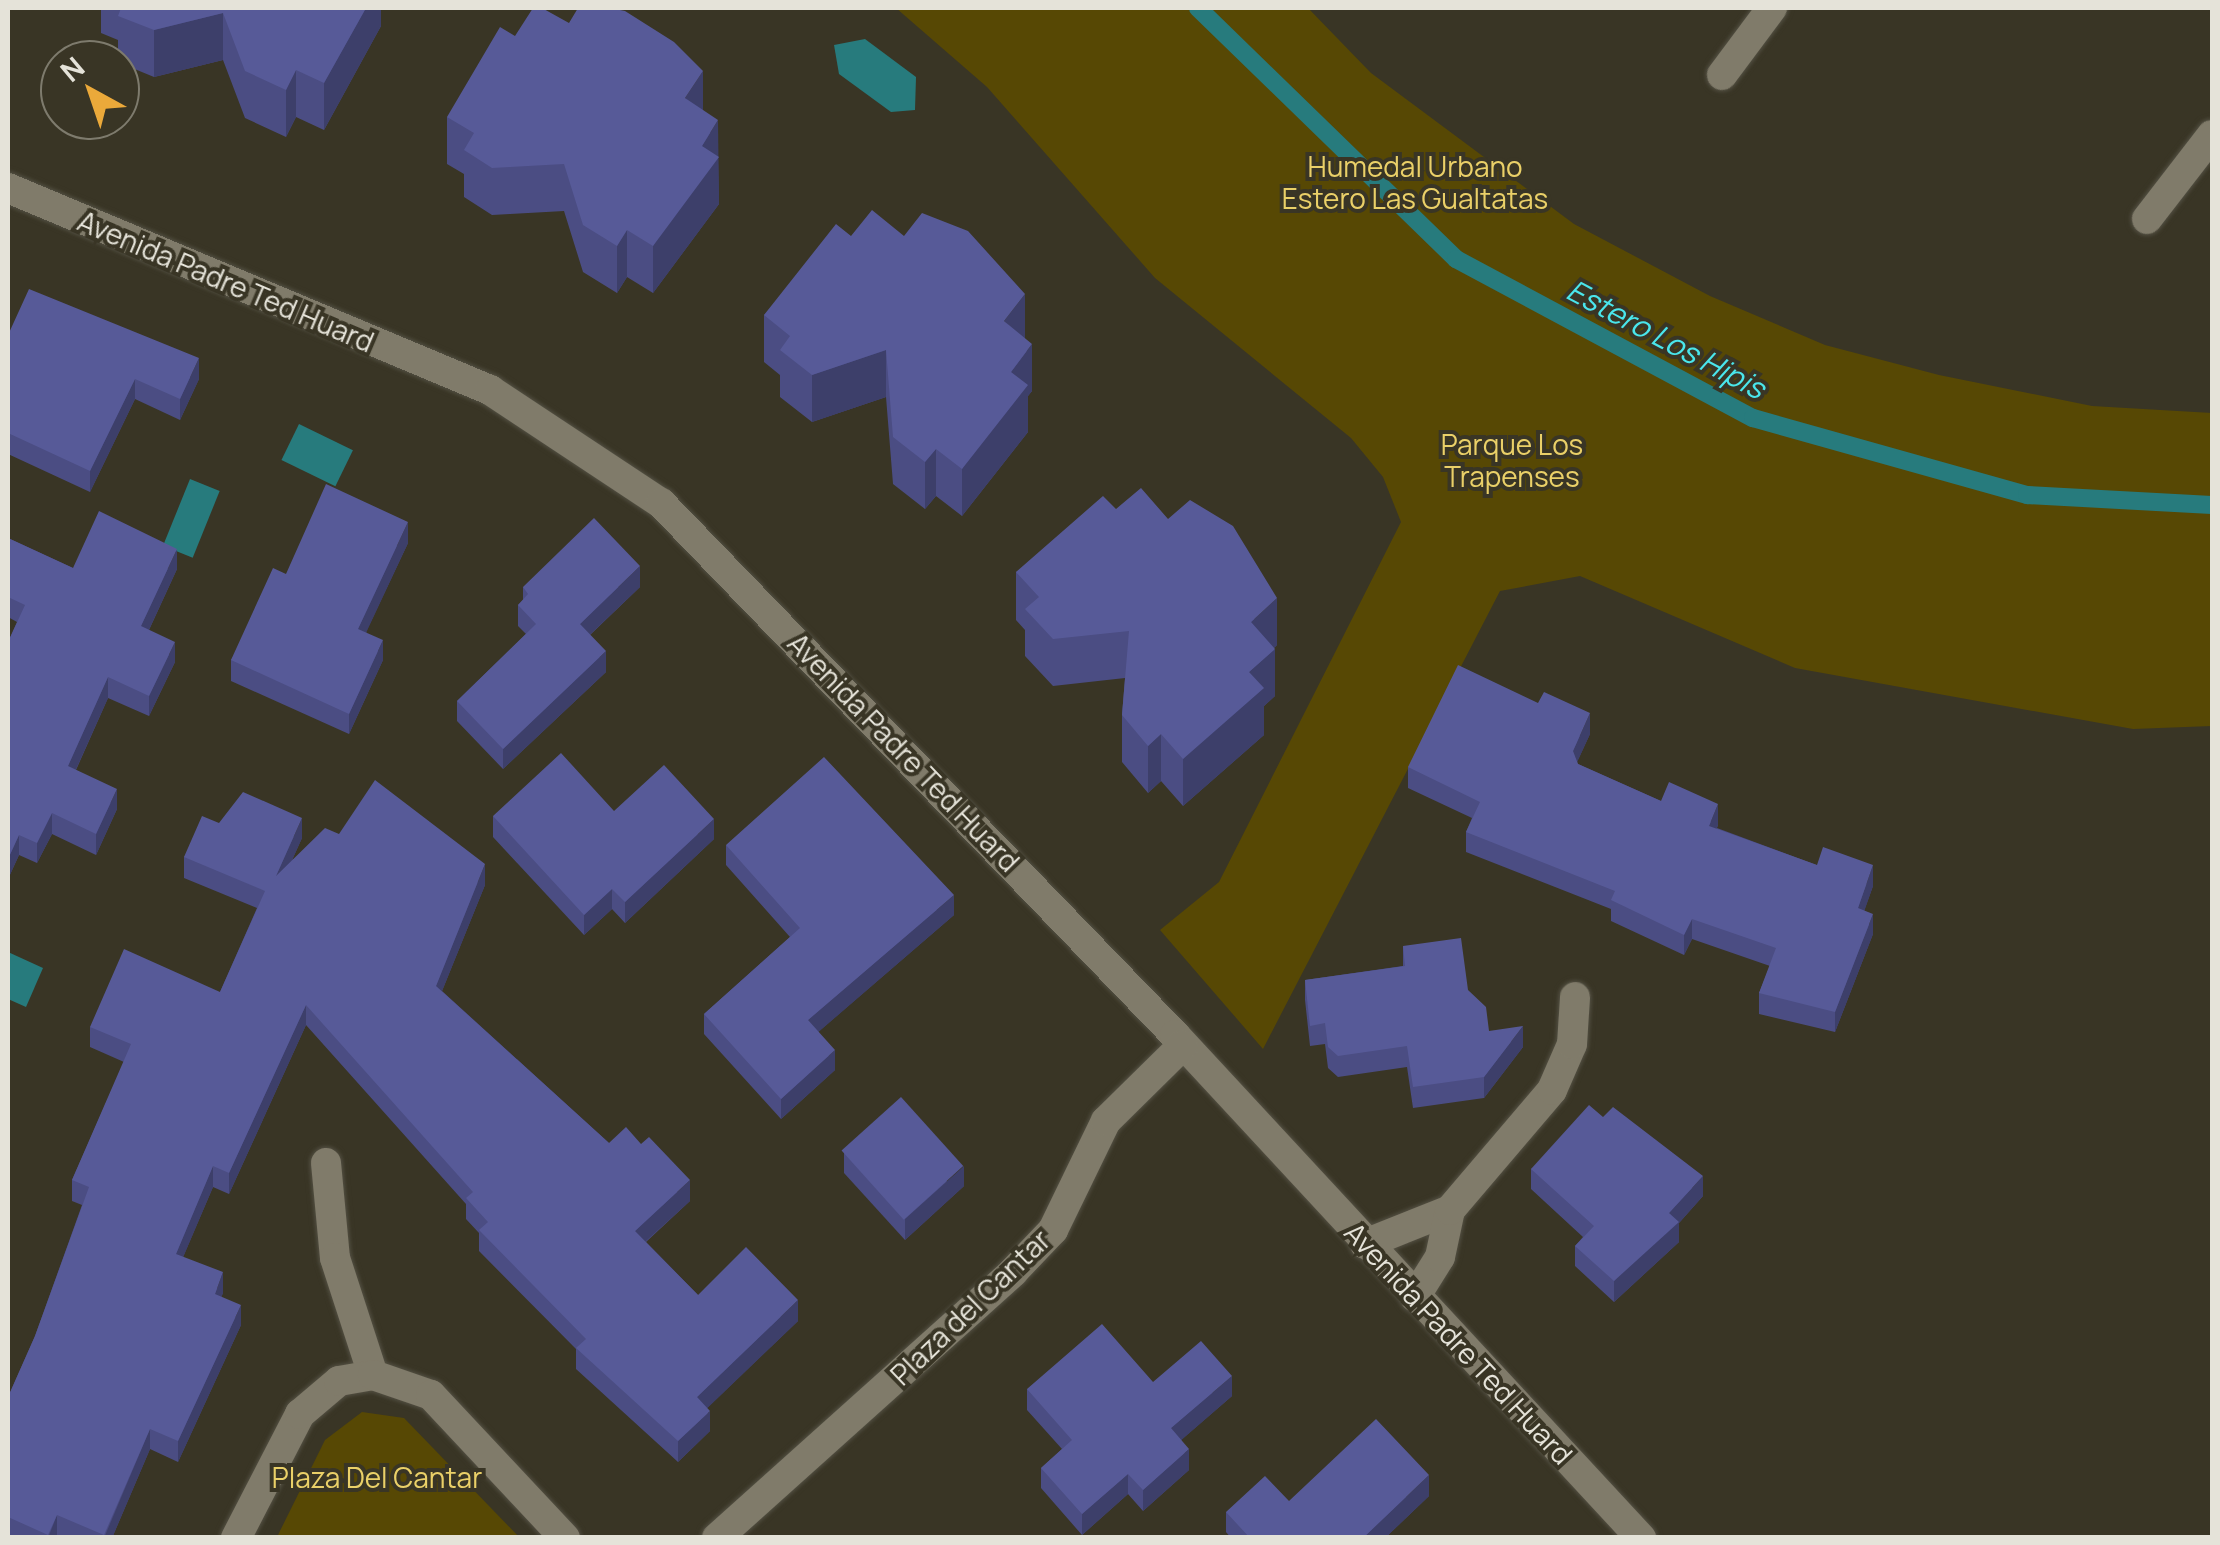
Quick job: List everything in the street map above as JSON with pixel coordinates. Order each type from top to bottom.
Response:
[{"type":"street","points":[[1722,76],[1772,8]]},
{"type":"street","points":[[2147,218],[2212,135]]},
{"type":"street","name":"Avenida Padre Ted Huard","points":[[8,188],[490,390],[597,454],[661,503],[816,659],[1183,1045],[1642,1538]]},
{"type":"street","points":[[1365,1244],[1450,1210],[1552,1090],[1572,1044],[1575,997]]},
{"type":"street","name":"Plaza del Cantar","points":[[718,1538],[1040,1244],[1106,1121],[1183,1045]]},
{"type":"street","points":[[326,1163],[334,1258],[372,1376]]},
{"type":"street","points":[[1415,1297],[1440,1257],[1450,1210]]},
{"type":"street","points":[[236,1538],[300,1414],[339,1381],[372,1376],[431,1395],[565,1538]]},
{"type":"green space","name":"Parque Los Trapenses","points":[[896,8],[1308,8],[1371,73],[1574,224],[1710,296],[1825,345],[1939,375],[2092,406],[2212,413],[2212,726],[2133,729],[1795,668],[1580,576],[1500,591],[1263,1049],[1160,930],[1219,882],[1401,522],[1383,477],[1351,438],[1155,278],[987,87]]},
{"type":"green space","name":"Plaza Del Cantar","points":[[362,1412],[404,1418],[519,1537],[277,1537],[325,1440]]},
{"type":"water","points":[[865,39],[916,77],[915,110],[891,112],[839,74],[834,45]]},
{"type":"water","points":[[299,424],[353,450],[335,486],[281,460]]},
{"type":"water","points":[[190,479],[220,491],[193,558],[163,546]]},
{"type":"water","points":[[8,952],[43,968],[26,1007],[8,999]]},
{"type":"building","points":[[121,8],[366,8],[324,83],[296,70],[286,90],[245,71],[223,13],[154,30],[118,16]]},
{"type":"building","points":[[533,8],[542,8],[569,23],[578,8],[625,11],[674,42],[703,71],[685,98],[718,120],[702,146],[719,157],[653,246],[627,230],[617,246],[583,225],[564,164],[492,168],[464,150],[474,133],[447,117],[500,27],[515,36]]},
{"type":"building","points":[[872,210],[904,236],[922,213],[968,231],[1025,294],[1004,321],[1032,344],[1011,372],[1028,385],[962,469],[936,449],[925,462],[893,437],[886,350],[812,375],[780,350],[790,336],[764,315],[836,224],[851,236]]},
{"type":"building","points":[[29,289],[199,358],[180,399],[135,379],[90,471],[8,433],[8,335]]},
{"type":"building","points":[[326,484],[408,522],[358,629],[383,640],[349,714],[231,660],[273,568],[286,574]]},
{"type":"building","points":[[1141,488],[1168,519],[1190,500],[1233,526],[1277,598],[1251,622],[1275,649],[1249,672],[1264,688],[1183,759],[1161,734],[1148,746],[1122,715],[1129,631],[1053,639],[1025,609],[1039,597],[1016,572],[1103,496],[1116,509]]},
{"type":"building","points":[[99,511],[177,549],[141,626],[175,642],[149,696],[108,677],[68,766],[117,789],[96,834],[52,813],[37,843],[19,835],[8,859],[8,642],[25,605],[8,597],[8,538],[73,568]]},
{"type":"building","points":[[594,518],[640,566],[580,624],[606,651],[503,749],[457,701],[536,624],[518,605],[528,594],[523,587]]},
{"type":"building","points":[[1458,665],[1538,703],[1544,692],[1590,713],[1573,751],[1578,764],[1661,801],[1669,782],[1718,804],[1709,826],[1817,865],[1823,847],[1873,865],[1858,908],[1873,914],[1835,1012],[1759,993],[1776,948],[1692,919],[1684,935],[1611,900],[1615,891],[1466,832],[1480,802],[1408,767]]},
{"type":"building","points":[[561,753],[614,811],[664,765],[714,819],[625,902],[612,889],[584,915],[493,816]]},
{"type":"building","points":[[824,757],[954,895],[808,1020],[835,1050],[781,1099],[704,1014],[800,928],[726,845]]},
{"type":"building","points":[[375,780],[485,864],[436,986],[609,1143],[626,1127],[641,1144],[649,1137],[690,1180],[635,1231],[698,1295],[746,1247],[798,1300],[697,1397],[710,1411],[678,1441],[576,1348],[586,1339],[479,1230],[488,1222],[466,1198],[473,1192],[306,1005],[229,1173],[213,1166],[176,1254],[223,1272],[215,1294],[241,1305],[178,1441],[150,1429],[104,1535],[57,1515],[48,1535],[8,1517],[8,1397],[35,1336],[89,1187],[72,1180],[131,1044],[90,1027],[124,949],[220,992],[265,891],[184,857],[202,816],[219,823],[243,792],[302,818],[276,876],[325,828],[339,834]]},
{"type":"building","points":[[1461,938],[1468,990],[1486,1007],[1489,1031],[1523,1026],[1484,1077],[1413,1087],[1407,1046],[1338,1056],[1328,1047],[1325,1023],[1310,1026],[1305,980],[1405,966],[1403,946]]},
{"type":"building","points":[[901,1097],[963,1166],[904,1220],[842,1151]]},
{"type":"building","points":[[1589,1105],[1603,1117],[1613,1107],[1703,1176],[1669,1213],[1679,1222],[1614,1281],[1575,1246],[1594,1226],[1531,1169]]},
{"type":"building","points":[[1102,1324],[1153,1382],[1201,1341],[1232,1376],[1171,1428],[1189,1449],[1143,1490],[1128,1474],[1082,1514],[1041,1468],[1072,1440],[1027,1389]]},
{"type":"building","points":[[1376,1419],[1429,1475],[1363,1538],[1250,1538],[1226,1512],[1265,1476],[1289,1501]]},
{"type":"waterway","name":"Estero Los Hipis","points":[[1198,8],[1456,259],[1753,418],[2027,495],[2212,505]]},
{"type":"park label","name":"Humedal Urbano Estero Las Gualtatas","points":[[1415,182]]}]
